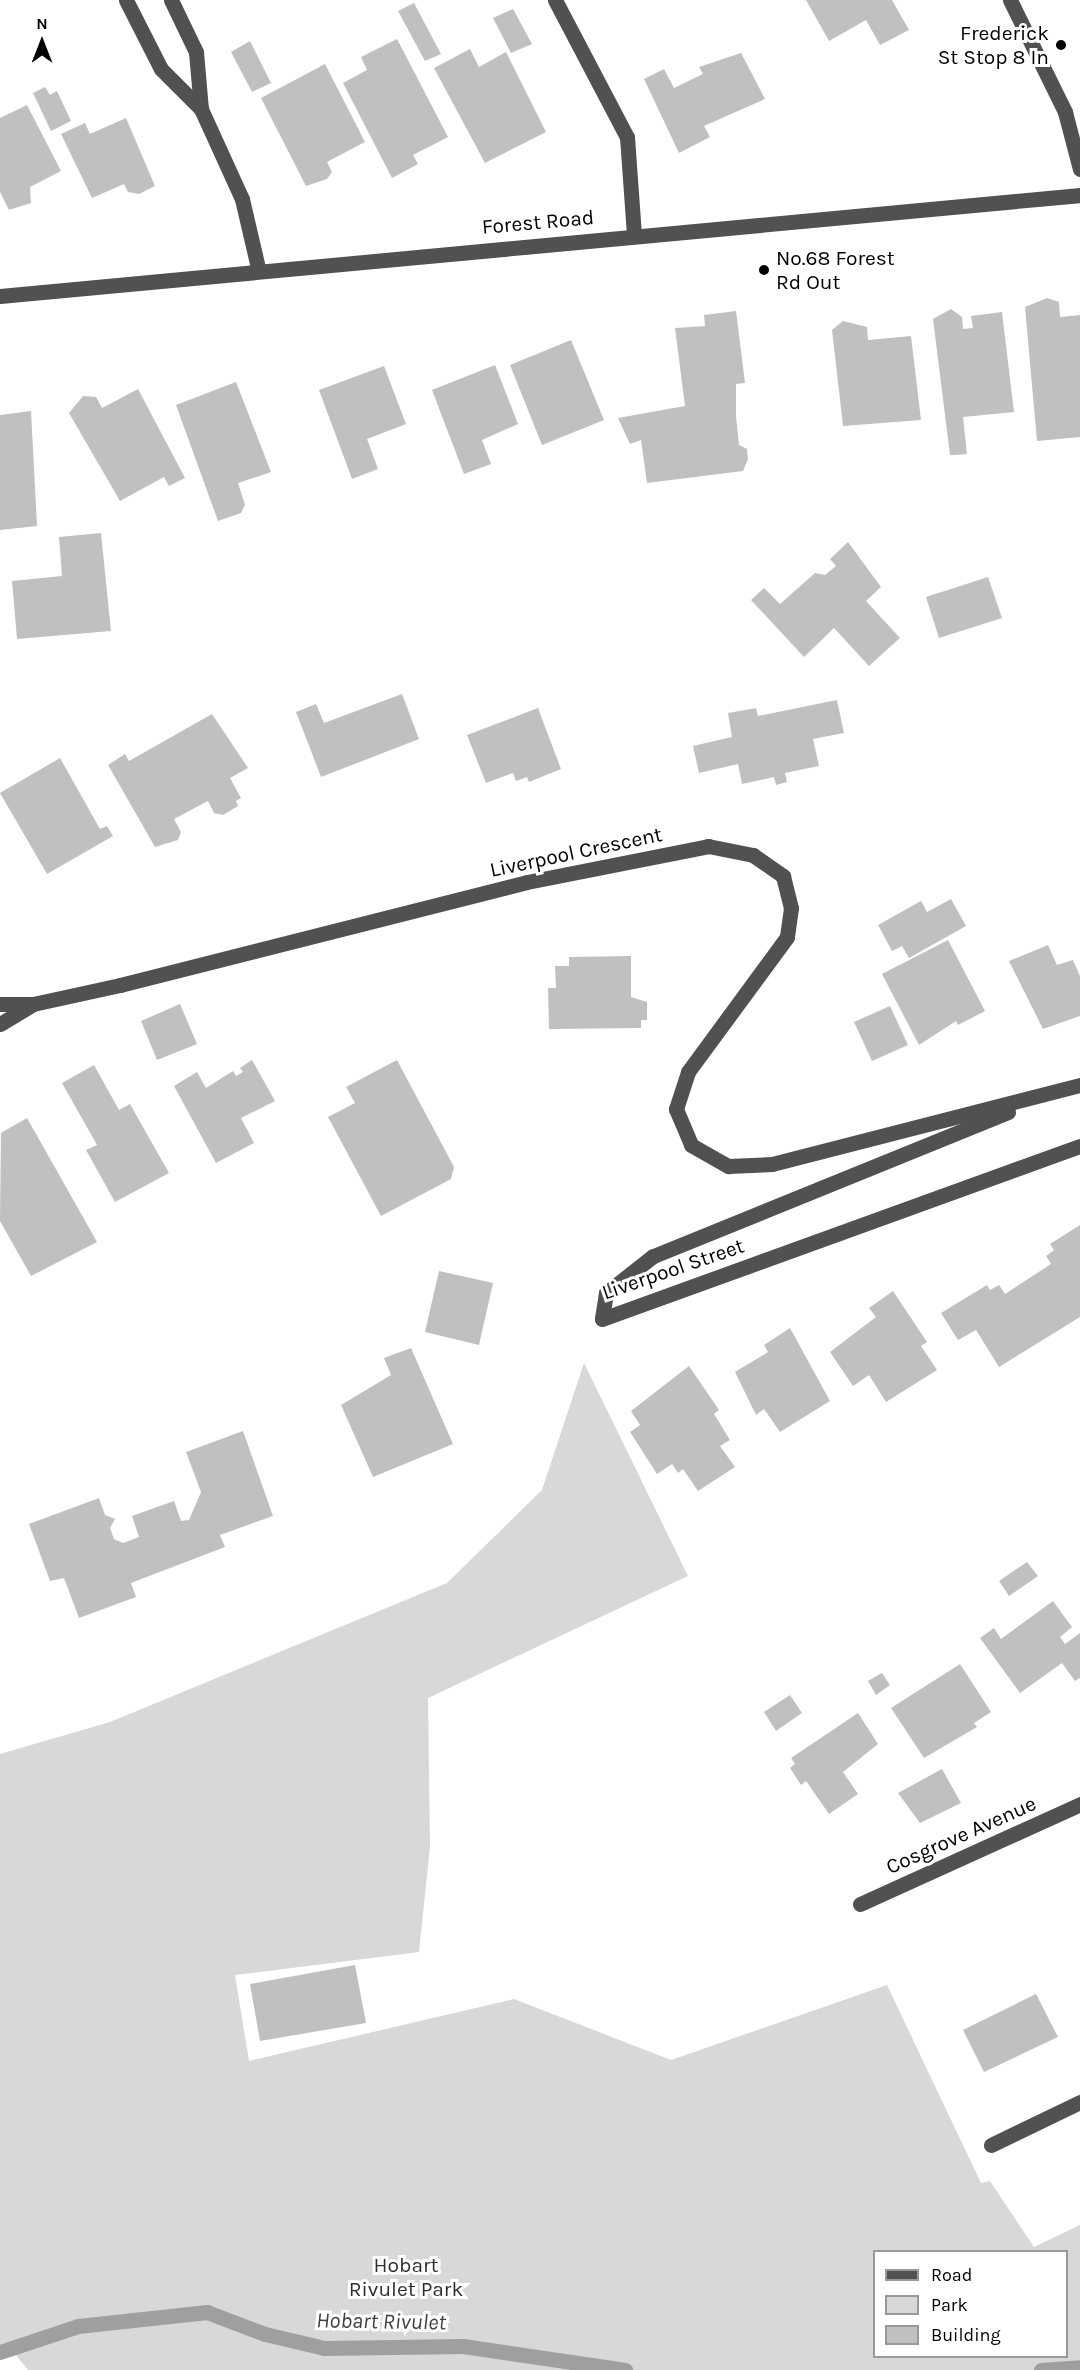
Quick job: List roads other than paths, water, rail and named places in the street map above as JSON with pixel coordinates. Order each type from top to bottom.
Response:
[{"type":"street","points":[[126,0],[161,69],[201,109]]},
{"type":"street","points":[[171,0],[196,52],[201,109],[242,199],[258,268]]},
{"type":"street","points":[[555,0],[627,137],[634,234]]},
{"type":"street","points":[[1010,0],[1065,112],[1080,169]]},
{"type":"street","name":"Forest Road","points":[[0,296],[258,268],[1080,195]]},
{"type":"street","name":"Liverpool Crescent","points":[[0,1004],[33,1004],[526,882],[708,846],[753,855],[783,876],[791,908],[787,937],[688,1072],[676,1109],[691,1145],[728,1166]]},
{"type":"street","name":"Liverpool Crescent","points":[[0,1024],[33,1004]]},
{"type":"street","name":"Liverpool Street","points":[[728,1166],[772,1164],[1080,1085]]},
{"type":"street","name":"Liverpool Street","points":[[1061,1091],[653,1256],[606,1293],[602,1319],[1080,1146]]},
{"type":"street","name":"Cosgrove Avenue","points":[[860,1904],[1080,1804]]},
{"type":"street","points":[[991,2145],[1080,2102]]},
{"type":"waterway","name":"Hobart Rivulet","points":[[0,2352],[78,2326],[207,2312],[265,2334],[324,2348],[463,2346],[625,2370]]},
{"type":"waterway","name":"Hobart Rivulet","points":[[1041,2370],[1080,2367]]},
{"type":"place","name":"Frederick St Stop 8 In","points":[[1061,45]]},
{"type":"place","name":"No.68 Forest Rd Out","points":[[764,270]]},
{"type":"park label","name":"Hobart Rivulet Park","points":[[406,2277]]}]
